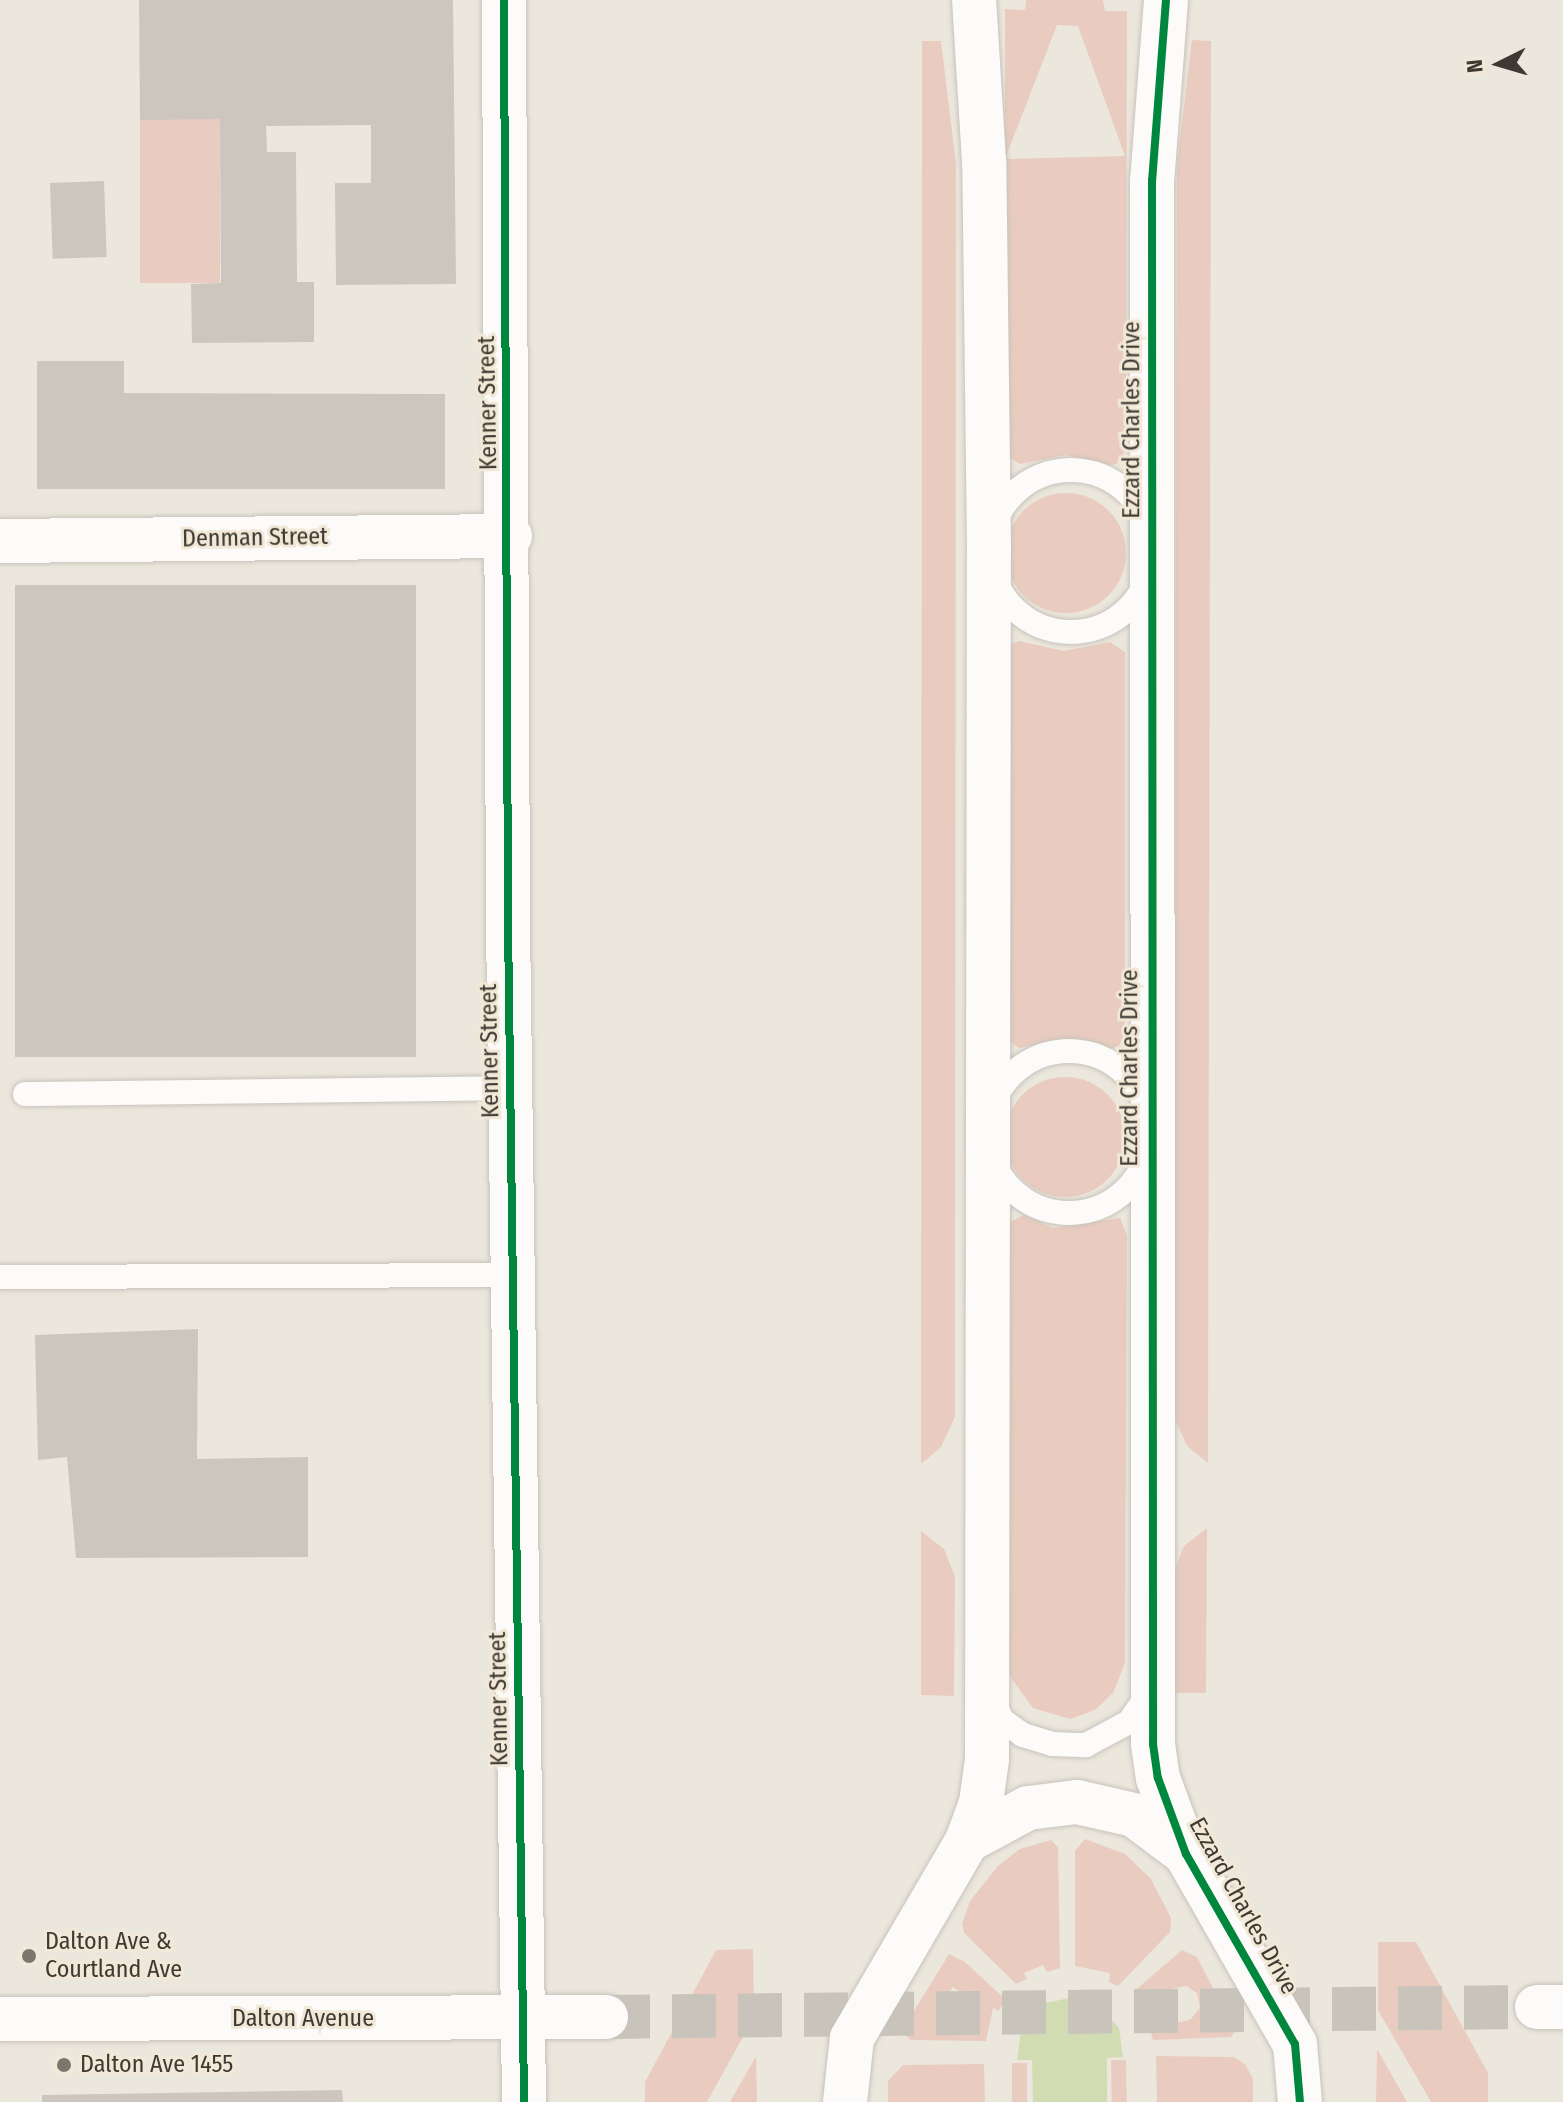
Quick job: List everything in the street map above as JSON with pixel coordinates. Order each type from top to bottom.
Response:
[{"type":"street","name":"Kenner Street","points":[[504,0],[510,536],[510,1088],[524,2102]]},
{"type":"street","points":[[845,2102],[845,2064],[852,2038],[967,1841],[981,1803],[987,1759],[989,548],[984,162],[974,0]]},
{"type":"street","name":"Ezzard Charles Drive","points":[[1166,0],[1152,180],[1150,1122],[1154,1686],[1158,1778],[1186,1854],[1288,2028],[1300,2063],[1300,2102]]},
{"type":"street","name":"Denman Street","points":[[0,541],[510,536]]},
{"type":"street","points":[[967,1841],[1028,1808],[1077,1802],[1134,1815],[1186,1854]]},
{"type":"street","name":"Dalton Avenue","points":[[0,2019],[606,2017]]},
{"type":"lane","points":[[1065,469],[1088,470],[1113,481],[1144,515],[1152,543],[1151,566],[1131,606],[1097,628],[1074,632],[1043,628],[1020,614],[1002,595],[989,548],[1000,510],[1017,489],[1040,475],[1065,469]]},
{"type":"lane","points":[[1058,1050],[1108,1060],[1128,1075],[1150,1122],[1148,1149],[1126,1190],[1089,1211],[1066,1213],[1036,1207],[1015,1193],[990,1152],[987,1125],[996,1094],[1011,1073],[1058,1050]]},
{"type":"lane","points":[[25,1094],[510,1088]]},
{"type":"lane","points":[[0,1277],[513,1275]]},
{"type":"lane","points":[[988,1687],[1002,1720],[1023,1735],[1053,1744],[1086,1745],[1129,1722],[1154,1686]]},
{"type":"shaded area","points":[[1026,0],[1103,0],[1105,11],[1127,11],[1126,448],[1119,463],[1111,465],[1066,455],[1020,464],[1005,455],[1005,159],[1005,9],[1025,10]],"holes":[[[1057,25],[1078,26],[1125,156],[1005,159]]]},
{"type":"shaded area","points":[[1192,40],[1211,41],[1208,1463],[1187,1446],[1174,1417],[1177,164]]},
{"type":"shaded area","points":[[922,41],[941,41],[956,164],[955,1417],[941,1447],[921,1464]]},
{"type":"shaded area","points":[[140,119],[220,119],[220,283],[140,283]]},
{"type":"shaded area","points":[[1066,493],[1089,497],[1109,510],[1122,530],[1126,553],[1122,576],[1109,596],[1089,609],[1066,613],[1043,609],[1023,596],[1010,576],[1006,553],[1010,530],[1023,510],[1043,497]]},
{"type":"shaded area","points":[[1019,641],[1064,651],[1110,642],[1125,652],[1125,1031],[1119,1046],[1110,1049],[1066,1039],[1019,1048],[1004,1038],[1011,644]]},
{"type":"shaded area","points":[[1065,1077],[1088,1081],[1108,1094],[1121,1114],[1125,1137],[1121,1160],[1108,1180],[1088,1193],[1065,1197],[1042,1193],[1022,1180],[1009,1160],[1005,1137],[1009,1114],[1022,1094],[1042,1081]]},
{"type":"shaded area","points":[[1024,1215],[1053,1228],[1120,1218],[1127,1235],[1125,1663],[1113,1693],[1095,1710],[1070,1719],[1033,1708],[1006,1671],[1008,1223]]},
{"type":"shaded area","points":[[1207,1528],[1206,1693],[1173,1693],[1173,1574],[1184,1546]]},
{"type":"shaded area","points":[[921,1531],[944,1549],[955,1577],[954,1696],[921,1695]]},
{"type":"shaded area","points":[[1085,1839],[1125,1854],[1151,1879],[1171,1918],[1170,1932],[1118,1986],[1109,1982],[1110,1973],[1075,1966],[1075,1851]]},
{"type":"shaded area","points":[[1051,1840],[1058,1847],[1060,1968],[1047,1972],[1043,1965],[1024,1973],[1027,1979],[1016,1984],[964,1933],[962,1924],[970,1901],[998,1866],[1020,1849]]},
{"type":"shaded area","points":[[1378,1942],[1416,1942],[1488,2073],[1488,2102],[1431,2102],[1378,2010]]},
{"type":"shaded area","points":[[753,1949],[754,2017],[707,2102],[645,2102],[645,2082],[716,1950]]},
{"type":"shaded area","points":[[1182,1950],[1197,1957],[1235,2031],[1231,2037],[1153,2040],[1141,1998],[1133,1992]],"holes":[[[1186,1986],[1197,1993],[1200,2008],[1190,2020],[1180,2022],[1169,2018],[1163,1999],[1170,1989]]]},
{"type":"shaded area","points":[[949,1954],[965,1962],[1006,2000],[998,2011],[993,2008],[986,2041],[911,2040],[905,2035],[906,2024]],"holes":[[[953,1987],[977,2003],[972,2017],[962,2023],[941,2018],[939,2004]]]},
{"type":"shaded area","points":[[1074,1997],[1099,2007],[1119,2028],[1123,2057],[1107,2058],[1107,2102],[1033,2102],[1032,2060],[1017,2060],[1021,2031],[1041,2004]]},
{"type":"shaded area","points":[[1377,2049],[1407,2102],[1376,2102]]},
{"type":"shaded area","points":[[756,2056],[757,2102],[730,2102]]},
{"type":"shaded area","points":[[1156,2056],[1234,2057],[1245,2064],[1253,2079],[1253,2102],[1157,2102]]},
{"type":"shaded area","points":[[1111,2060],[1126,2060],[1127,2102],[1112,2102]]},
{"type":"shaded area","points":[[1012,2063],[1027,2063],[1027,2102],[1012,2102]]},
{"type":"shaded area","points":[[984,2064],[985,2102],[888,2102],[888,2081],[903,2065]]},
{"type":"building","points":[[139,0],[453,0],[456,284],[336,285],[335,183],[371,183],[371,125],[266,126],[267,152],[296,152],[297,282],[314,282],[314,342],[192,343],[191,284],[221,283],[220,119],[140,120]]},
{"type":"building","points":[[104,181],[107,257],[53,259],[50,183]]},
{"type":"building","points":[[37,361],[124,361],[124,393],[445,394],[445,489],[37,489]]},
{"type":"building","points":[[15,585],[416,585],[416,1057],[15,1057]]},
{"type":"building","points":[[198,1329],[197,1459],[308,1457],[308,1557],[76,1558],[67,1457],[38,1460],[35,1335]]},
{"type":"building","points":[[342,2090],[343,2102],[42,2102],[42,2095]]},
{"type":"tunnel","points":[[606,2017],[1537,2007]]},
{"type":"cycle path","points":[[504,0],[508,924],[524,2102]]},
{"type":"cycle path","points":[[1166,0],[1152,180],[1153,1744],[1158,1778],[1186,1854],[1295,2044],[1300,2102]]},
{"type":"place","name":"Dalton Ave & Courtland Ave","points":[[29,1956]]},
{"type":"place","name":"Dalton Ave 1455","points":[[64,2065]]}]
